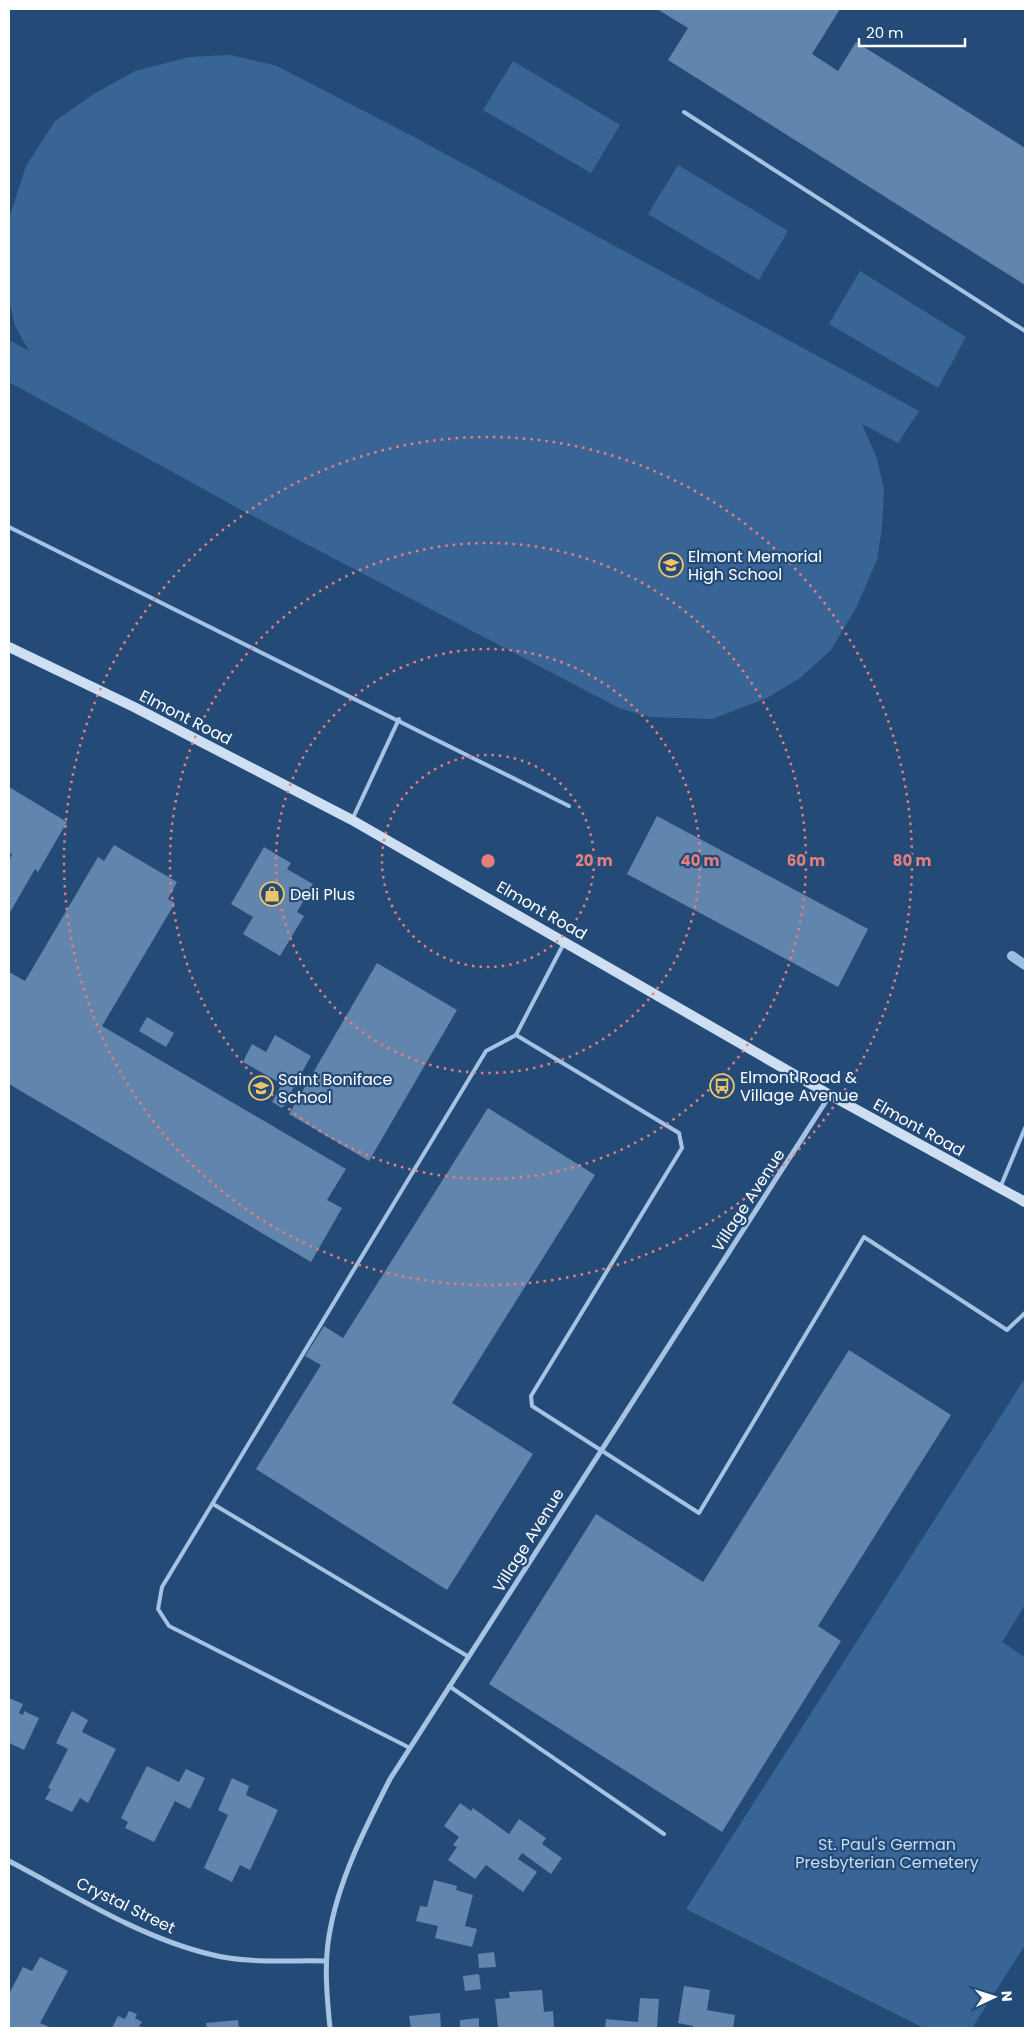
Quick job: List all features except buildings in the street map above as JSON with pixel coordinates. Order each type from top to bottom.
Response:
[{"type":"main road","name":"Elmont Road","points":[[9,647],[134,707],[352,820],[830,1095],[1025,1202]]},
{"type":"street","name":"Village Avenue","points":[[330,2028],[326,1961],[335,1910],[349,1868],[367,1824],[390,1779],[830,1095]]},
{"type":"street","name":"Crystal Street","points":[[9,1861],[157,1937],[210,1954],[266,1960],[326,1961]]},
{"type":"lane","points":[[684,112],[1025,332]]},
{"type":"lane","points":[[9,527],[400,720],[569,806]]},
{"type":"lane","points":[[352,820],[400,720]]},
{"type":"lane","points":[[410,1748],[169,1626],[158,1609],[162,1587],[486,1051],[516,1035],[565,941]]},
{"type":"lane","points":[[516,1035],[678,1133],[682,1148],[531,1396],[532,1406],[699,1513],[864,1237],[1007,1330],[1025,1313]]},
{"type":"lane","points":[[1000,1188],[1025,1128]]},
{"type":"lane","points":[[213,1504],[469,1657]]},
{"type":"lane","points":[[449,1686],[664,1834]]},
{"type":"green space","points":[[230,55],[277,66],[414,137],[919,411],[898,443],[862,424],[876,456],[884,489],[882,527],[877,560],[856,608],[831,650],[800,678],[767,698],[712,719],[651,717],[621,709],[236,507],[9,382],[9,340],[29,351],[15,326],[9,299],[10,216],[26,166],[55,121],[94,94],[135,71],[189,57]]},
{"type":"green space","points":[[513,61],[620,125],[591,173],[483,110]]},
{"type":"green space","points":[[678,165],[788,231],[759,280],[648,214]]},
{"type":"green space","points":[[860,271],[966,337],[938,388],[829,324]]},
{"type":"green space","name":"St. Paul's German Presbyterian Cemetery","points":[[1025,1378],[1025,1605],[1002,1642],[1025,1657],[1025,1945],[972,2028],[924,2028],[686,1909]]},
{"type":"waterway","points":[[1012,956],[1025,965]]},
{"type":"place","name":"Elmont Memorial High School","points":[[671,565]]},
{"type":"place","name":"Deli Plus","points":[[272,894]]},
{"type":"place","name":"Elmont Road & Village Avenue","points":[[722,1086]]},
{"type":"place","name":"Saint Boniface School","points":[[261,1088]]}]
